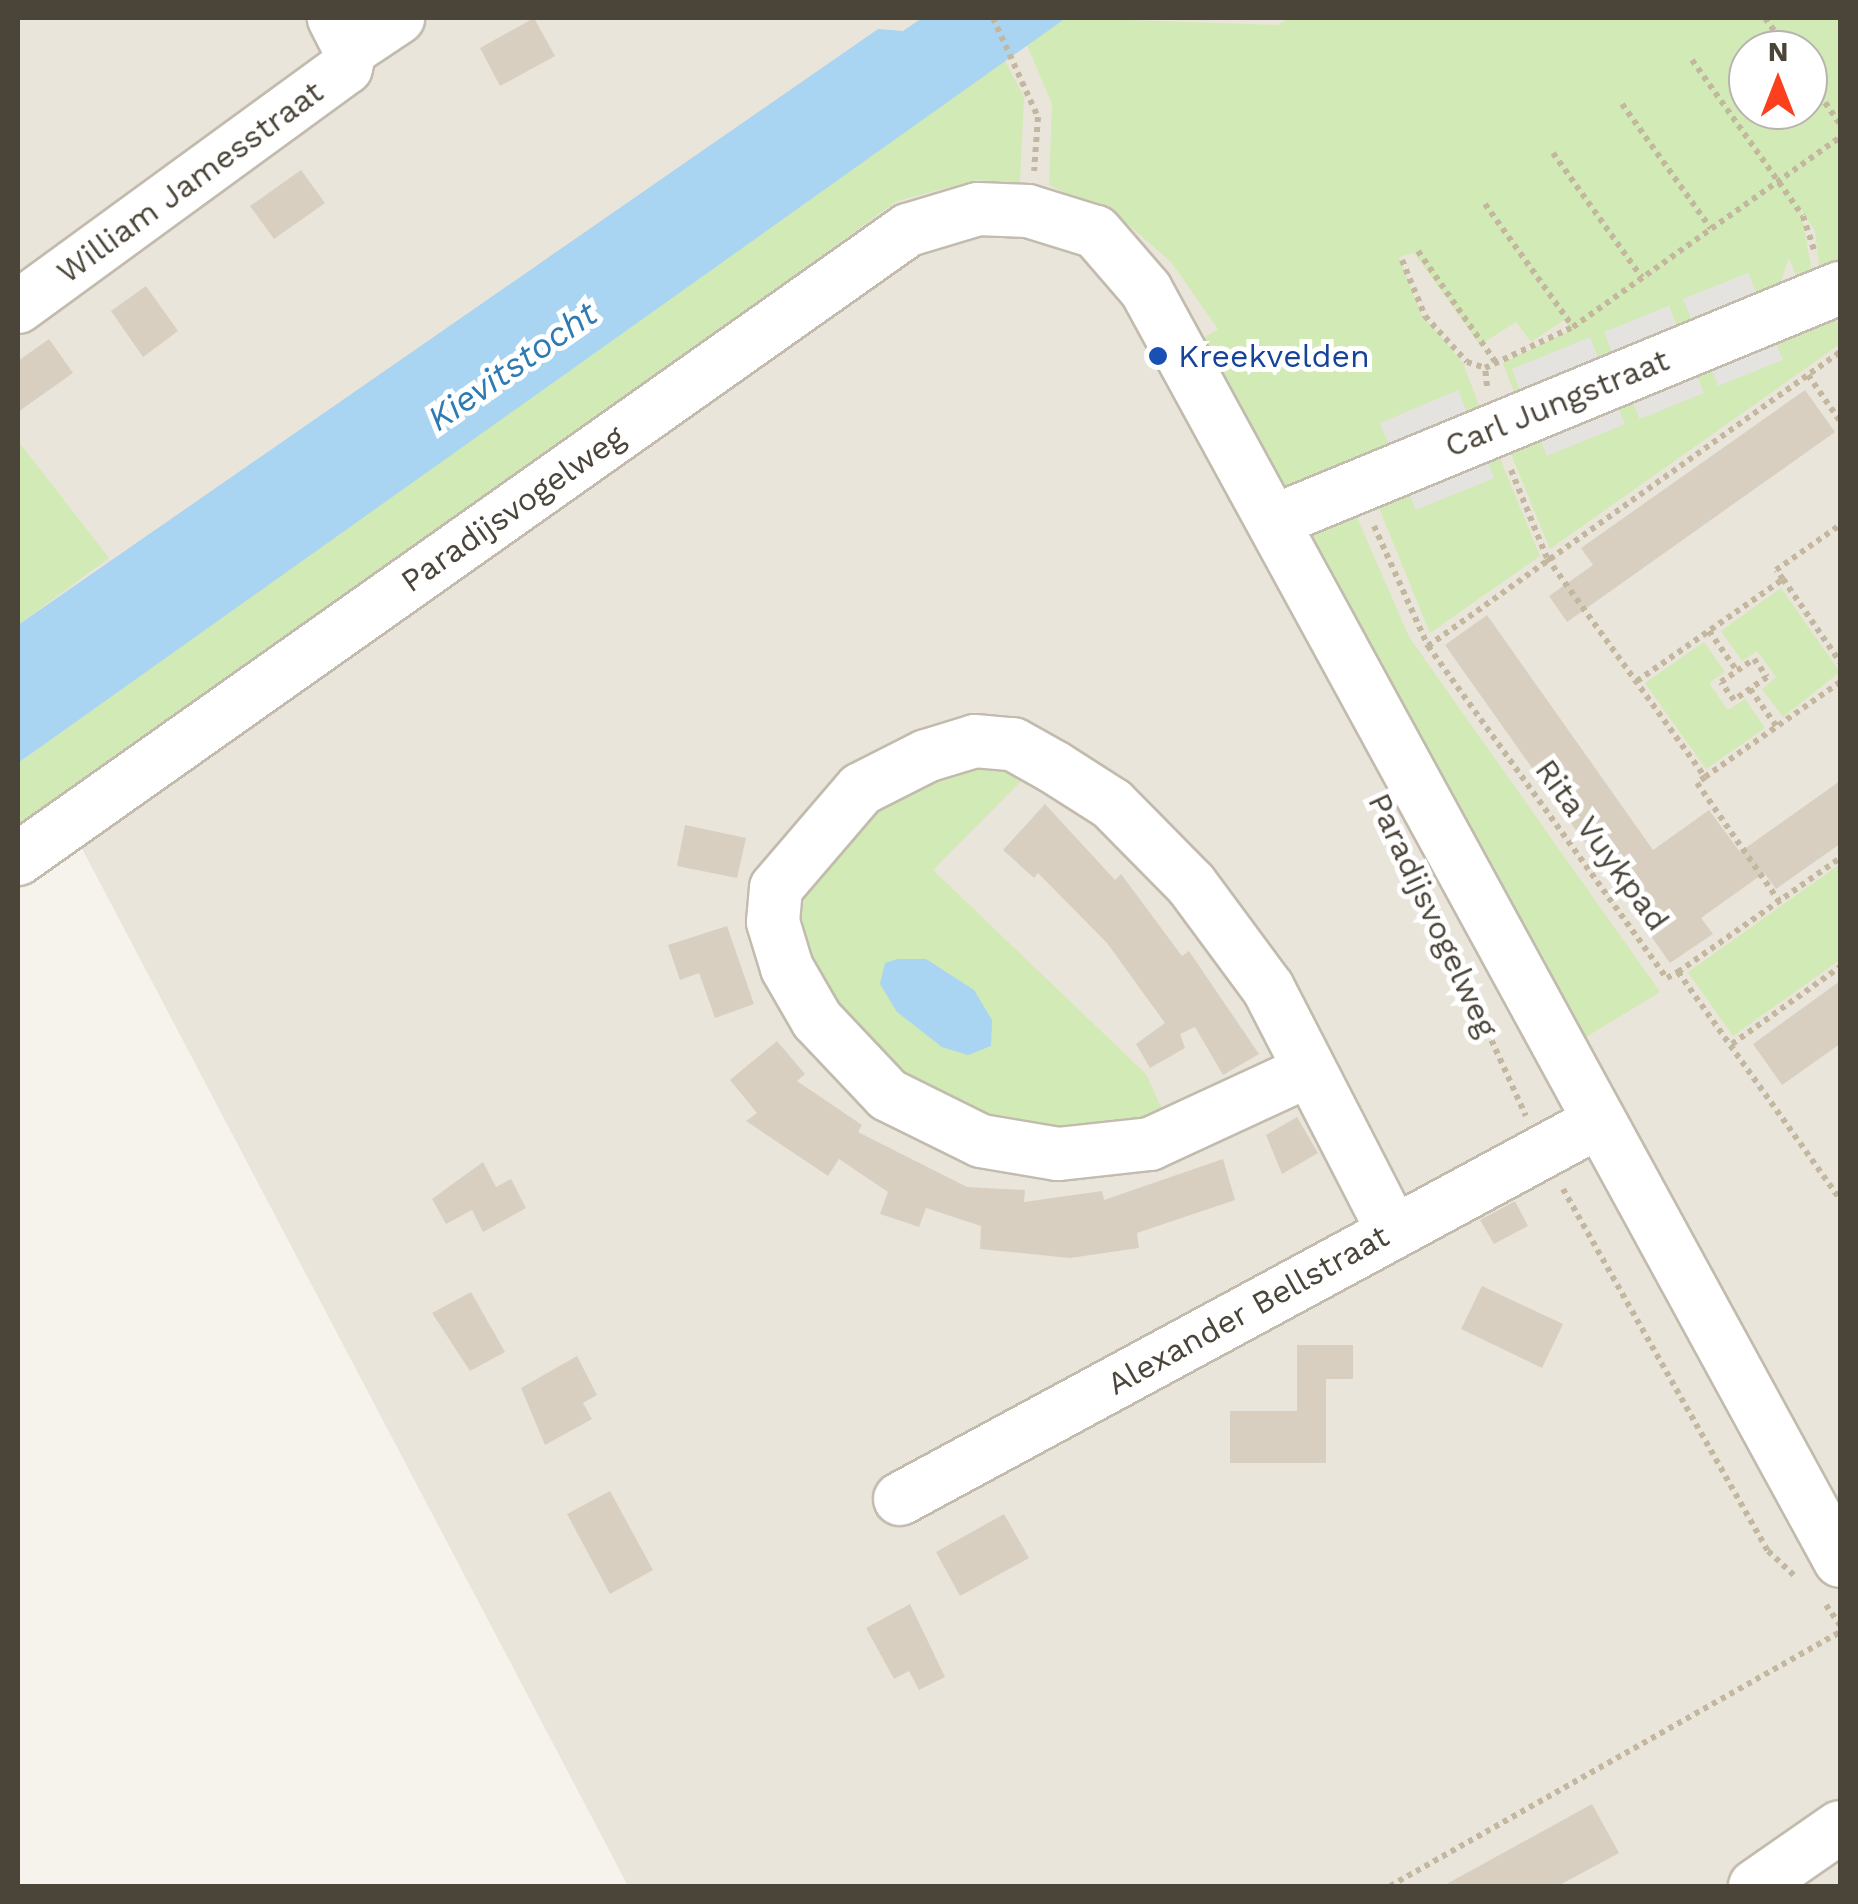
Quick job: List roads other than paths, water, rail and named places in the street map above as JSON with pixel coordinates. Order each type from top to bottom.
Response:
[{"type":"street","name":"William Jamesstraat","points":[[18,307],[346,68],[342,34],[398,18]]},
{"type":"street","name":"Paradijsvogelweg","points":[[18,859],[908,230],[978,209],[1028,211],[1096,232],[1146,290],[1598,1122],[1822,1582]]},
{"type":"street","name":"Carl Jungstraat","points":[[1274,521],[1834,290]]},
{"type":"street","points":[[1308,1071],[1150,1144],[1058,1154],[981,1141],[888,1095],[818,1020],[786,968],[773,922],[776,888],[861,789],[976,741],[1013,744],[1112,804],[1191,884],[1268,988],[1393,1231]]},
{"type":"street","name":"Alexander Bellstraat","points":[[900,1500],[1540,1149],[1598,1122]]},
{"type":"street","points":[[1755,1886],[1840,1827]]},
{"type":"water","name":"Kievitstocht","points":[[922,18],[1066,18],[18,763],[18,625],[878,29],[903,31]]},
{"type":"water","points":[[926,959],[974,990],[992,1020],[991,1046],[968,1055],[942,1047],[897,1012],[880,984],[885,963]]},
{"type":"place","name":"Kreekvelden","points":[[1158,356]]}]
